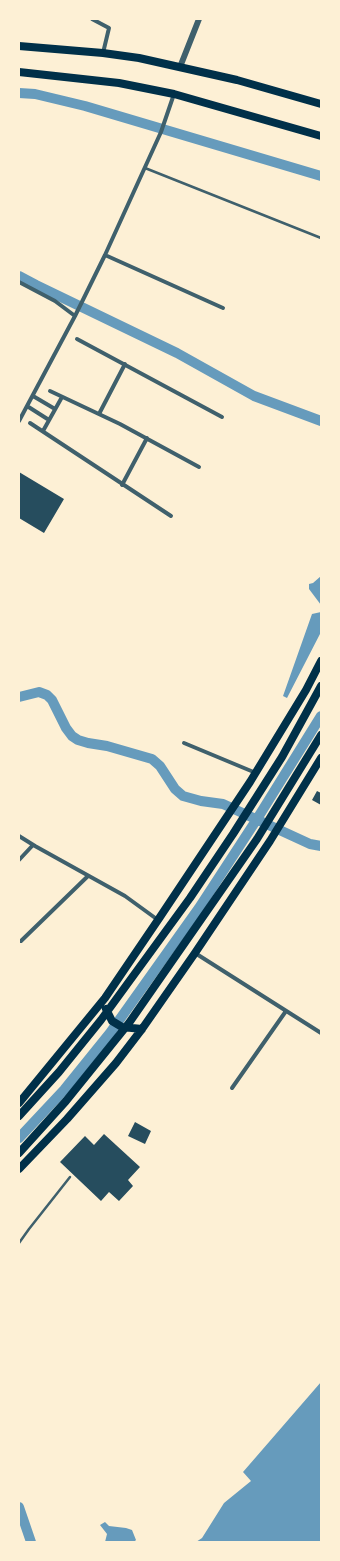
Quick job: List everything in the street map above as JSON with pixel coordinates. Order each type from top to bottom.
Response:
[{"type":"main road","points":[[19,46],[103,53],[180,66],[237,80],[321,104]]},
{"type":"main road","points":[[19,72],[119,83],[174,94],[321,136]]},
{"type":"main road","points":[[19,1103],[105,998],[256,773],[306,690],[321,661]]},
{"type":"main road","points":[[19,1116],[59,1072],[101,1020],[190,898],[278,763],[321,686]]},
{"type":"main road","points":[[19,1153],[66,1101],[133,1017],[257,840],[321,735]]},
{"type":"main road","points":[[19,1170],[67,1119],[116,1063],[142,1029],[270,841],[321,758]]},
{"type":"main road","points":[[105,998],[107,1012],[112,1021],[122,1027],[142,1029]]},
{"type":"street","points":[[92,19],[108,28],[103,53]]},
{"type":"street","points":[[180,66],[199,19]]},
{"type":"street","points":[[19,421],[83,302],[145,168],[164,124],[174,94]]},
{"type":"street","points":[[105,255],[223,308]]},
{"type":"street","points":[[19,282],[55,300],[75,316]]},
{"type":"street","points":[[77,340],[222,417]]},
{"type":"street","points":[[100,414],[124,364]]},
{"type":"street","points":[[50,391],[100,414],[199,467]]},
{"type":"street","points":[[33,396],[55,409]]},
{"type":"street","points":[[43,431],[62,397]]},
{"type":"street","points":[[27,406],[49,420]]},
{"type":"street","points":[[30,423],[171,516]]},
{"type":"street","points":[[122,485],[147,438]]},
{"type":"street","points":[[184,743],[256,773]]},
{"type":"street","points":[[19,836],[125,896],[158,920]]},
{"type":"street","points":[[19,860],[33,845]]},
{"type":"street","points":[[21,941],[88,876]]},
{"type":"street","points":[[195,953],[321,1033]]},
{"type":"street","points":[[232,1088],[286,1011]]},
{"type":"lane","points":[[145,168],[321,238]]},
{"type":"lane","points":[[19,1243],[29,1228],[70,1177]]},
{"type":"water","points":[[321,576],[321,605],[309,589],[309,584],[313,583]]},
{"type":"water","points":[[321,612],[321,632],[287,698],[283,696],[312,614]]},
{"type":"water","points":[[321,1382],[321,1542],[196,1542],[202,1538],[224,1503],[251,1481],[243,1472]]},
{"type":"water","points":[[105,1522],[109,1526],[132,1530],[136,1540],[134,1542],[105,1542],[107,1534],[100,1525]]},
{"type":"building","points":[[19,472],[64,499],[44,533],[19,518]]},
{"type":"building","points":[[317,791],[321,793],[321,805],[312,800]]},
{"type":"building","points":[[135,1122],[151,1131],[145,1144],[128,1136]]},
{"type":"building","points":[[104,1134],[140,1167],[128,1180],[133,1186],[119,1201],[109,1192],[101,1201],[60,1162],[85,1136],[94,1145]]},
{"type":"waterway","points":[[19,93],[35,94],[85,106],[321,176]]},
{"type":"waterway","points":[[19,276],[177,353],[254,396],[321,421]]},
{"type":"waterway","points":[[19,697],[39,692],[47,695],[52,700],[66,728],[72,736],[78,740],[88,743],[107,746],[152,759],[160,766],[175,789],[183,796],[201,801],[223,804],[310,844],[321,846]]},
{"type":"waterway","points":[[19,1138],[64,1090],[110,1033],[199,908],[257,819],[321,716]]},
{"type":"waterway","points":[[19,1507],[31,1542]]}]
